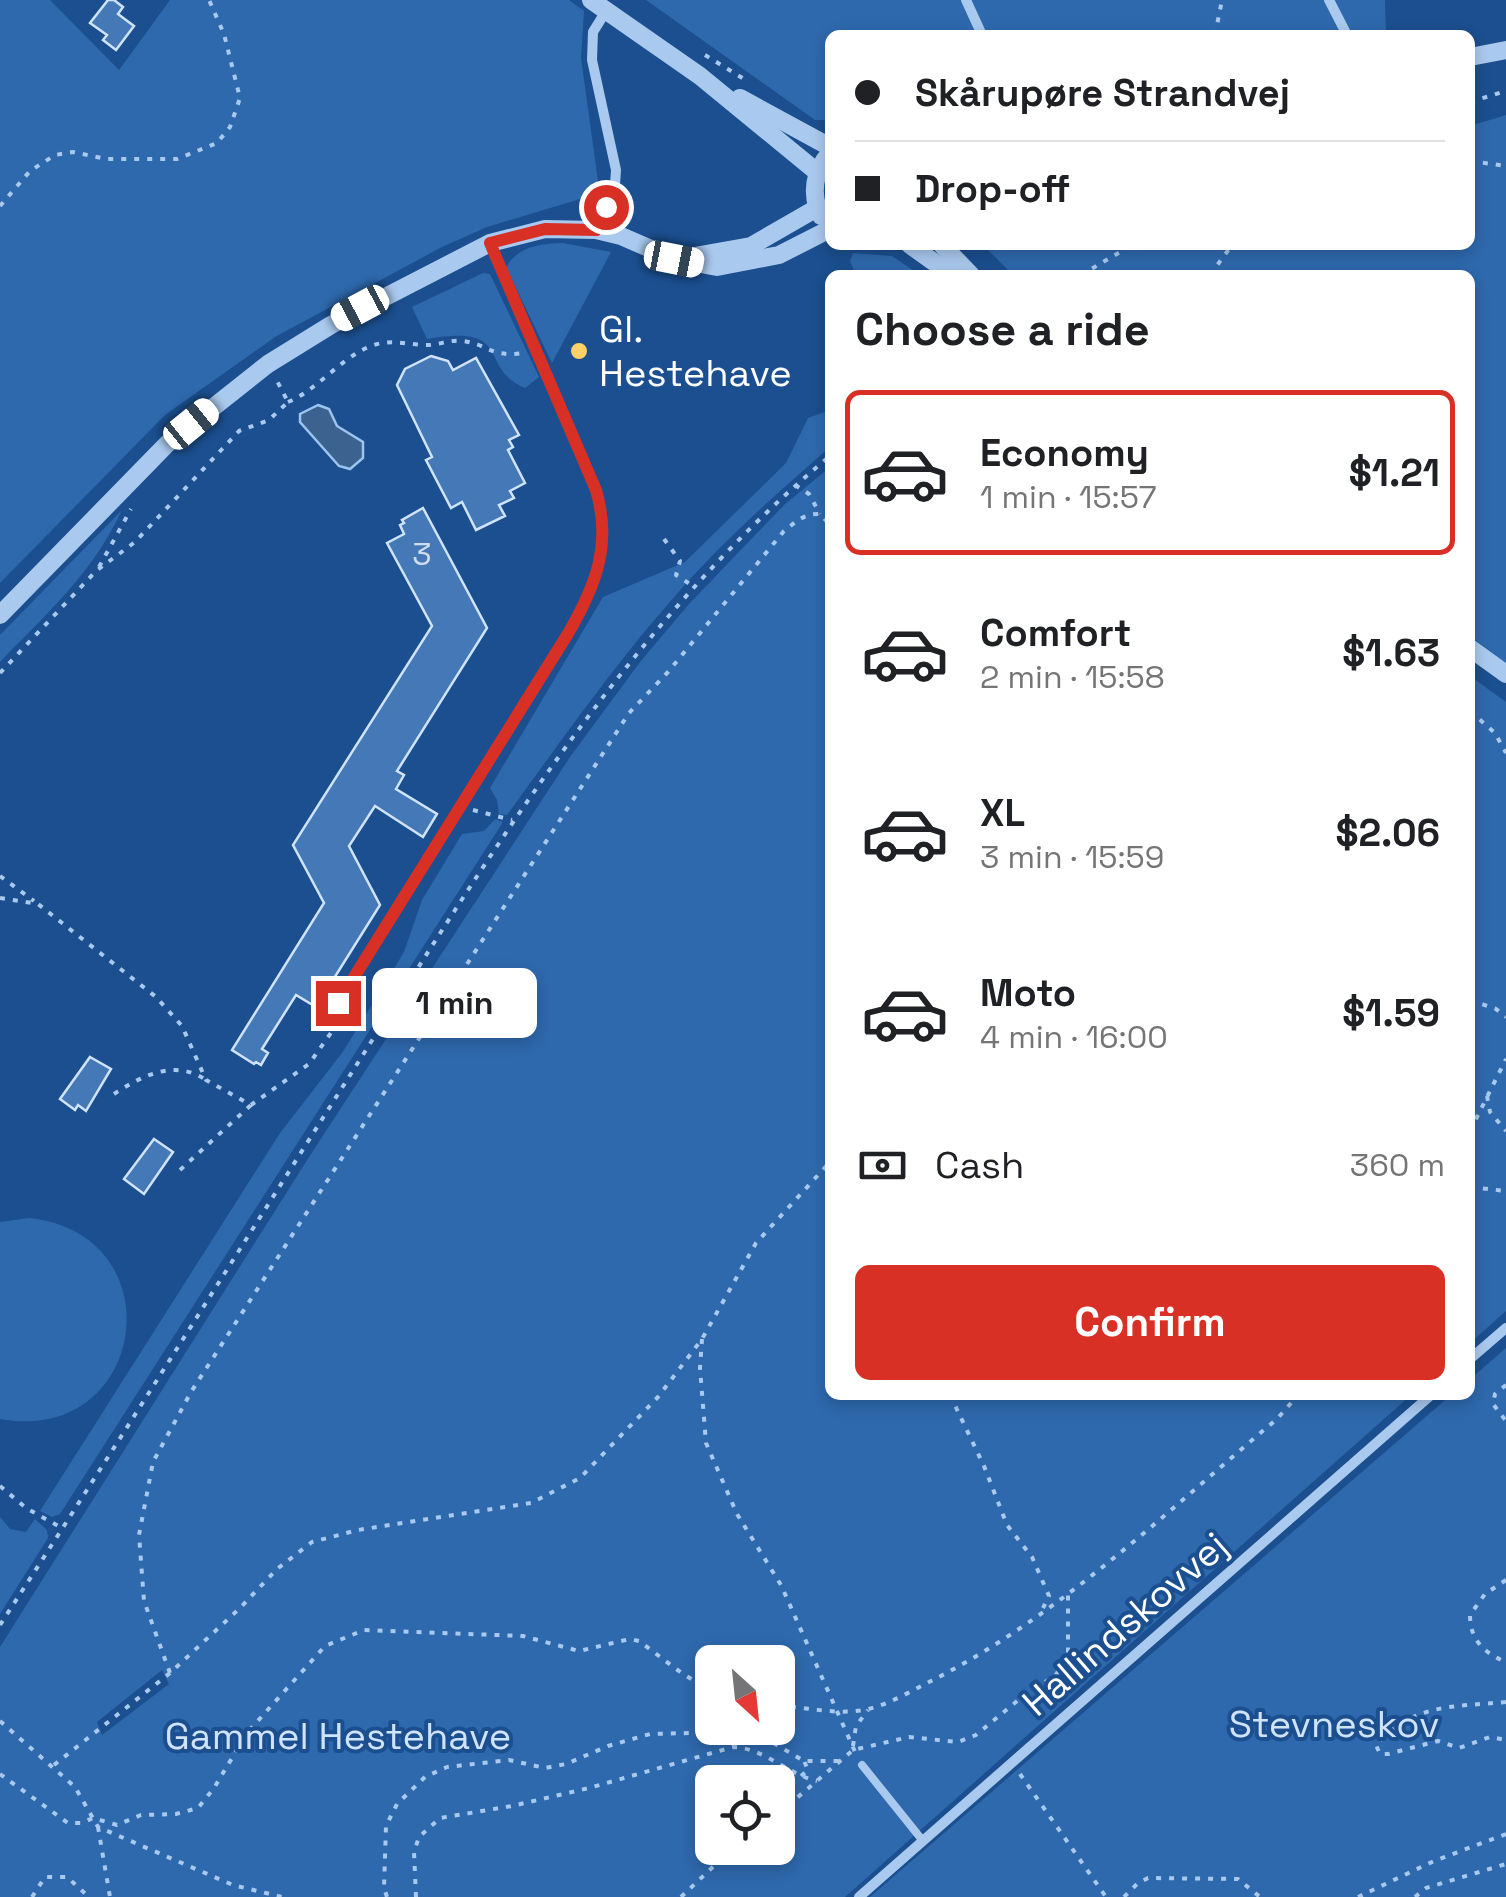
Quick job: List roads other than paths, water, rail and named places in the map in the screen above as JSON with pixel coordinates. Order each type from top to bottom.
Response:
[{"type":"street","points":[[966,0],[980,30]]},
{"type":"street","points":[[1328,0],[1344,30]]},
{"type":"street","points":[[596,230],[615,184],[616,170],[592,60],[598,5],[700,76],[818,172]]},
{"type":"street","points":[[1475,56],[1506,50]]},
{"type":"street","points":[[700,76],[825,147]]},
{"type":"street","points":[[825,159],[814,190],[817,208],[825,220]]},
{"type":"street","points":[[674,259],[751,246],[817,208]]},
{"type":"street","points":[[0,615],[167,444],[268,364],[330,324],[490,243],[545,229],[596,230],[621,236],[674,259],[717,267],[779,255],[825,231]]},
{"type":"street","points":[[917,250],[945,270]]},
{"type":"street","points":[[947,250],[966,270]]},
{"type":"street","points":[[1475,652],[1506,674]]},
{"type":"street","points":[[1475,1355],[1506,1328]]},
{"type":"street","name":"Hallindskovvej","points":[[859,1897],[1424,1400]]},
{"type":"lane","points":[[338,1003],[569,632],[600,566],[603,514],[596,490],[490,243]]},
{"type":"lane","points":[[862,1765],[923,1842]]},
{"type":"place","name":"Gl. Hestehave","points":[[579,351]]},
{"type":"park label","name":"Stevneskov","points":[[1334,1724]]},
{"type":"park label","name":"Gammel Hestehave","points":[[338,1736]]}]
